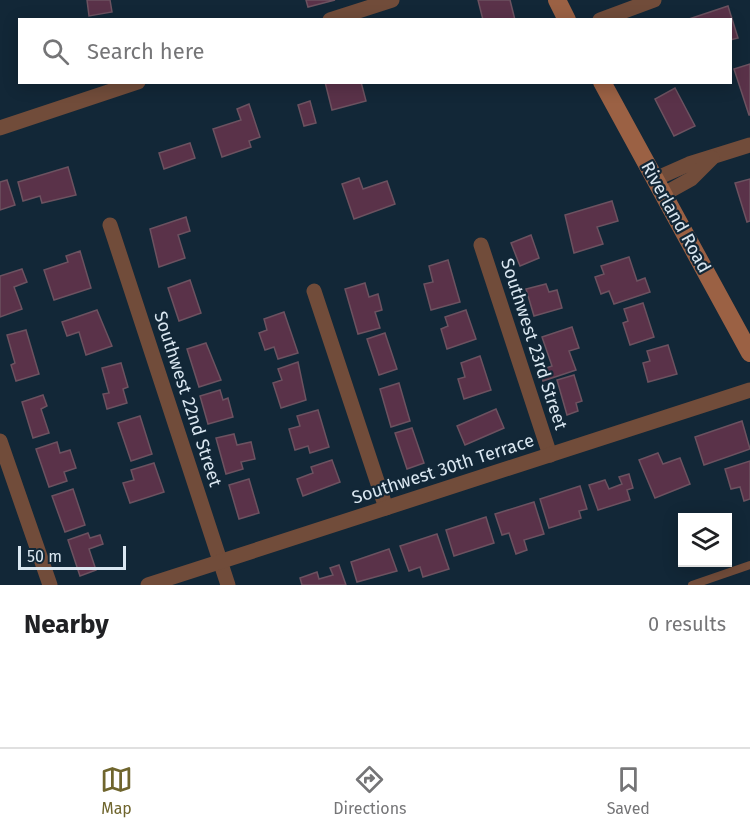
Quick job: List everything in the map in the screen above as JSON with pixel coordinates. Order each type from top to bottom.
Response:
[{"type":"street","points":[[336,18],[392,0]]},
{"type":"street","points":[[557,0],[566,18]]},
{"type":"street","points":[[605,18],[654,0]]},
{"type":"street","points":[[0,128],[132,84]]},
{"type":"street","name":"Riverland Road","points":[[603,84],[750,353]]},
{"type":"street","points":[[659,186],[714,156],[750,145]]},
{"type":"street","name":"Southwest 22nd Street","points":[[110,225],[228,585]]},
{"type":"street","name":"Southwest 23rd Street","points":[[481,245],[550,455]]},
{"type":"street","points":[[314,291],[386,508]]},
{"type":"street","name":"Southwest 30th Terrace","points":[[148,585],[750,390]]},
{"type":"street","points":[[0,441],[50,585]]},
{"type":"lane","points":[[692,585],[750,565]]},
{"type":"building","points":[[87,0],[110,0],[112,12],[89,16]]},
{"type":"building","points":[[306,0],[335,0],[308,7]]},
{"type":"building","points":[[478,0],[510,0],[514,18],[482,18]]},
{"type":"building","points":[[728,6],[732,18],[692,18]]},
{"type":"building","points":[[732,19],[738,38],[732,40]]},
{"type":"building","points":[[750,64],[750,115],[749,115],[734,69]]},
{"type":"building","points":[[326,84],[362,84],[366,101],[332,110]]},
{"type":"building","points":[[675,88],[695,126],[674,136],[655,99]]},
{"type":"building","points":[[310,101],[316,123],[304,126],[298,105]]},
{"type":"building","points":[[249,104],[260,137],[249,141],[251,147],[222,157],[213,129],[241,120],[237,109]]},
{"type":"building","points":[[190,143],[195,158],[164,169],[159,153]]},
{"type":"building","points":[[68,167],[76,195],[42,203],[40,196],[23,201],[18,182]]},
{"type":"building","points":[[359,178],[363,189],[387,181],[395,204],[354,219],[342,184]]},
{"type":"building","points":[[750,179],[750,221],[747,222],[735,183]]},
{"type":"building","points":[[7,180],[15,205],[0,210],[0,182]]},
{"type":"building","points":[[612,201],[618,221],[597,227],[603,244],[574,253],[565,215]]},
{"type":"building","points":[[186,217],[190,231],[178,235],[185,258],[159,267],[150,229]]},
{"type":"building","points":[[531,235],[539,258],[520,266],[511,243]]},
{"type":"building","points":[[80,251],[91,288],[54,300],[44,270],[68,262],[66,256]]},
{"type":"building","points":[[629,257],[637,281],[645,278],[650,292],[614,304],[609,291],[601,294],[595,277],[604,274],[601,266]]},
{"type":"building","points":[[448,260],[460,302],[431,310],[424,284],[433,282],[429,266]]},
{"type":"building","points":[[22,269],[27,282],[14,287],[22,309],[0,317],[0,276]]},
{"type":"building","points":[[190,280],[201,313],[179,321],[168,288]]},
{"type":"building","points":[[365,283],[369,297],[378,294],[382,310],[375,312],[380,328],[358,334],[345,289]]},
{"type":"building","points":[[546,284],[549,292],[557,290],[562,308],[534,316],[526,289]]},
{"type":"building","points":[[643,303],[654,337],[630,345],[623,323],[628,321],[624,309]]},
{"type":"building","points":[[97,310],[112,346],[86,355],[79,332],[67,336],[62,322]]},
{"type":"building","points":[[466,310],[476,339],[447,349],[441,329],[448,326],[445,317]]},
{"type":"building","points":[[284,312],[298,353],[278,359],[274,347],[265,350],[259,333],[267,330],[264,319]]},
{"type":"building","points":[[572,327],[579,348],[569,351],[576,370],[543,381],[540,370],[552,366],[542,337]]},
{"type":"building","points":[[26,330],[39,374],[16,381],[11,365],[15,363],[7,335]]},
{"type":"building","points":[[385,333],[397,369],[379,375],[367,339]]},
{"type":"building","points":[[206,343],[221,380],[199,387],[187,349]]},
{"type":"building","points":[[668,345],[677,374],[648,382],[643,363],[650,361],[647,351]]},
{"type":"building","points":[[480,356],[491,390],[464,399],[458,379],[465,377],[461,363]]},
{"type":"building","points":[[298,362],[306,400],[281,408],[273,383],[282,380],[278,369]]},
{"type":"building","points":[[121,363],[128,387],[123,389],[127,403],[107,409],[103,394],[109,393],[102,368]]},
{"type":"building","points":[[574,375],[582,401],[576,403],[578,411],[567,415],[557,380]]},
{"type":"building","points":[[399,383],[410,421],[391,427],[380,389]]},
{"type":"building","points":[[220,390],[223,400],[228,398],[233,417],[208,424],[200,396]]},
{"type":"building","points":[[43,395],[47,406],[41,409],[49,433],[33,438],[22,402]]},
{"type":"building","points":[[496,409],[504,428],[465,445],[457,426]]},
{"type":"building","points":[[318,410],[329,447],[310,453],[308,446],[295,450],[289,429],[300,426],[297,416]]},
{"type":"building","points":[[140,416],[152,454],[131,461],[118,423]]},
{"type":"building","points":[[742,421],[750,449],[704,465],[695,437]]},
{"type":"building","points":[[412,428],[424,463],[407,469],[395,433]]},
{"type":"building","points":[[234,434],[237,445],[251,442],[255,459],[241,462],[243,469],[226,474],[216,438]]},
{"type":"building","points":[[57,442],[60,453],[70,450],[76,468],[64,472],[67,481],[49,487],[36,449]]},
{"type":"building","points":[[658,453],[663,464],[680,458],[690,484],[655,498],[639,460]]},
{"type":"building","points":[[332,460],[340,482],[303,496],[297,479],[313,473],[311,467]]},
{"type":"building","points":[[750,461],[750,499],[744,501],[740,487],[731,489],[725,469]]},
{"type":"building","points":[[154,463],[164,492],[130,503],[123,483],[134,480],[131,470]]},
{"type":"building","points":[[629,474],[633,488],[627,490],[630,500],[598,510],[589,485],[605,480],[609,489],[622,484],[619,477]]},
{"type":"building","points":[[249,479],[259,513],[239,519],[229,485]]},
{"type":"building","points":[[580,486],[587,509],[579,511],[581,518],[549,528],[540,499]]},
{"type":"building","points":[[73,489],[85,525],[65,532],[52,496]]},
{"type":"building","points":[[534,502],[544,534],[524,540],[527,550],[516,554],[509,533],[502,535],[495,514]]},
{"type":"building","points":[[486,517],[494,543],[454,556],[446,530]]},
{"type":"building","points":[[88,533],[90,538],[100,535],[103,544],[89,549],[96,570],[80,576],[68,540]]},
{"type":"building","points":[[437,534],[449,569],[423,577],[420,567],[409,571],[400,546]]},
{"type":"building","points":[[389,549],[397,571],[357,582],[351,562]]},
{"type":"building","points":[[339,565],[346,585],[302,585],[300,578],[317,572],[319,579],[333,575],[330,568]]}]
